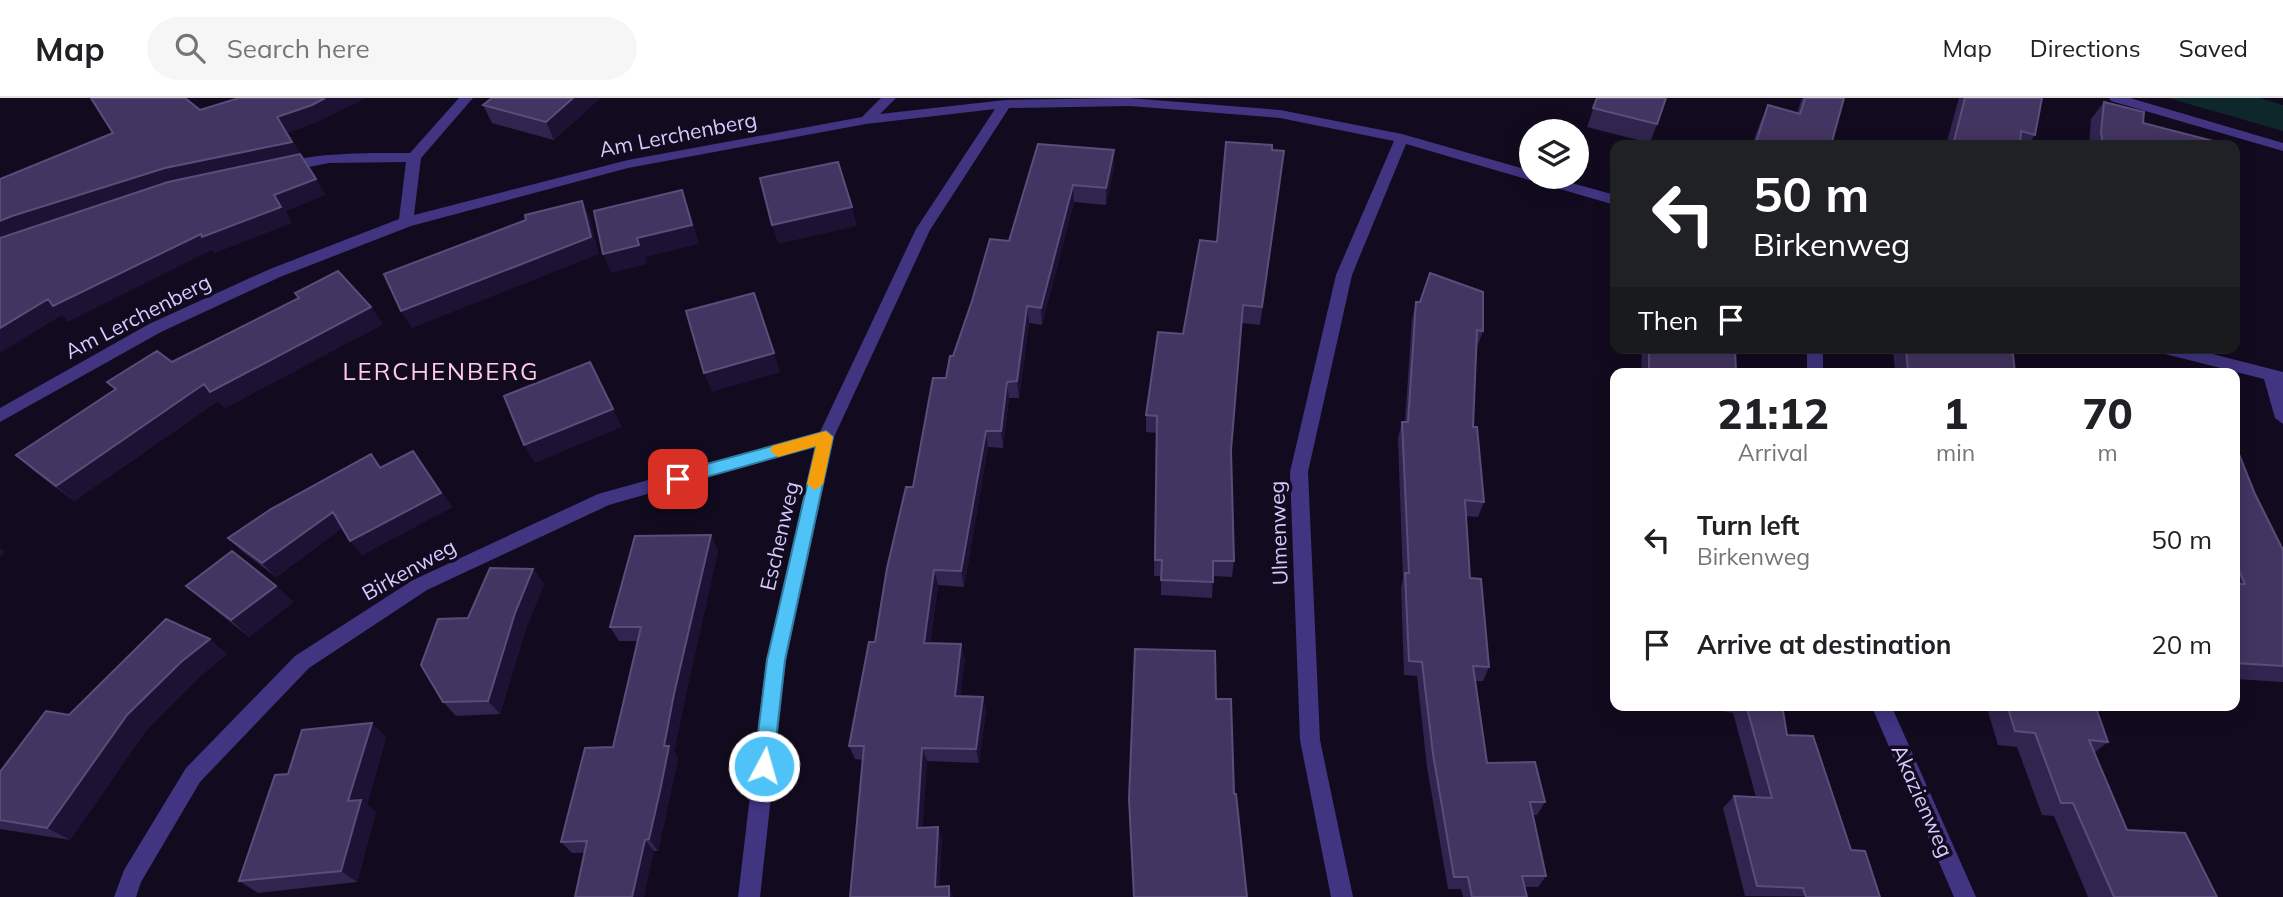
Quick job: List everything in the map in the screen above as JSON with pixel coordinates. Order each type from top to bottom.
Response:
[{"type":"street","points":[[406,222],[414,157],[466,98]]},
{"type":"street","points":[[866,120],[889,98]]},
{"type":"street","points":[[2116,98],[2283,147]]},
{"type":"street","name":"Am Lerchenberg","points":[[0,416],[155,328],[275,273],[406,222],[628,164],[866,120],[1006,104],[1130,102],[1280,114],[1402,138],[1519,172]]},
{"type":"street","name":"Eschenweg","points":[[749,897],[776,660],[826,437],[923,229],[1006,104]]},
{"type":"street","name":"Ulmenweg","points":[[1342,897],[1310,740],[1298,472],[1344,275],[1402,138]]},
{"type":"street","points":[[267,172],[330,159],[414,157]]},
{"type":"street","name":"Am Lerchenberg","points":[[1577,189],[1610,199]]},
{"type":"street","points":[[2188,354],[2277,377],[2283,418]]},
{"type":"street","name":"Birkenweg","points":[[125,897],[132,877],[193,775],[302,662],[410,592],[604,499],[826,437]]},
{"type":"street","name":"Akazienweg","points":[[1884,711],[1965,897]]},
{"type":"green space","points":[[2168,98],[2260,98],[2283,105],[2283,131]]},
{"type":"building","points":[[91,98],[185,98],[200,110],[239,98],[325,98],[277,117],[292,142],[165,168],[0,221],[0,179],[113,133]]},
{"type":"building","points":[[492,98],[573,98],[546,122],[483,105]]},
{"type":"building","points":[[1597,98],[1666,98],[1657,124],[1593,108]]},
{"type":"building","points":[[1805,98],[1844,98],[1832,140],[1757,140],[1768,105],[1800,114]]},
{"type":"building","points":[[1965,98],[2042,98],[2035,135],[2021,131],[2020,140],[1954,140]]},
{"type":"building","points":[[2104,102],[2144,112],[2143,123],[2209,140],[2102,140]]},
{"type":"building","points":[[1226,142],[1272,145],[1272,150],[1284,151],[1262,307],[1243,305],[1231,450],[1234,561],[1213,561],[1213,582],[1161,580],[1162,560],[1155,560],[1157,416],[1146,415],[1158,332],[1183,334],[1200,240],[1217,242]]},
{"type":"building","points":[[1038,144],[1114,150],[1106,188],[1073,185],[1041,308],[1027,306],[1017,381],[1007,382],[1001,431],[986,431],[961,571],[934,570],[924,643],[961,644],[955,696],[983,697],[976,749],[922,748],[917,828],[938,827],[935,887],[949,886],[949,897],[850,897],[864,746],[849,746],[869,642],[875,642],[887,568],[906,487],[913,487],[933,378],[946,378],[950,356],[953,356],[972,301],[990,239],[1009,241]]},
{"type":"building","points":[[300,154],[316,179],[274,195],[281,207],[202,237],[201,234],[53,306],[48,299],[0,328],[0,238],[168,182]]},
{"type":"building","points":[[838,162],[852,207],[772,225],[760,178]]},
{"type":"building","points":[[682,190],[692,225],[637,238],[639,245],[603,254],[594,211]]},
{"type":"building","points":[[582,201],[591,237],[401,311],[384,274],[526,220],[525,215]]},
{"type":"building","points":[[338,271],[371,307],[210,392],[204,384],[56,486],[16,455],[116,389],[107,382],[157,351],[172,362],[299,298],[295,293]]},
{"type":"building","points":[[1430,273],[1483,292],[1483,331],[1477,330],[1473,427],[1477,427],[1484,502],[1465,500],[1470,578],[1481,579],[1489,667],[1473,666],[1487,763],[1535,762],[1545,802],[1530,802],[1546,876],[1522,876],[1527,897],[1472,897],[1468,877],[1454,877],[1433,754],[1422,662],[1409,661],[1405,573],[1409,573],[1402,422],[1408,422],[1416,302],[1420,302]]},
{"type":"building","points":[[754,293],[774,353],[704,373],[686,311]]},
{"type":"building","points":[[1649,354],[1735,354],[1736,368],[1649,368]]},
{"type":"building","points":[[1906,354],[2013,354],[2014,368],[1908,368]]},
{"type":"building","points":[[590,362],[613,409],[524,445],[504,396]]},
{"type":"building","points":[[413,451],[441,493],[350,541],[333,512],[262,563],[228,538],[271,509],[371,454],[380,468]]},
{"type":"building","points":[[2240,456],[2283,550],[2283,666],[2240,663],[2240,584],[2245,584],[2240,572]]},
{"type":"building","points":[[711,535],[674,694],[664,746],[669,746],[660,791],[632,897],[575,897],[587,841],[561,842],[585,748],[613,747],[641,627],[610,627],[635,536]]},
{"type":"building","points":[[232,551],[276,586],[231,620],[186,586]]},
{"type":"building","points":[[490,568],[533,569],[515,613],[488,701],[443,702],[421,665],[438,619],[468,618]]},
{"type":"building","points":[[166,619],[210,639],[181,662],[127,715],[47,828],[0,820],[0,772],[46,711],[69,715]]},
{"type":"building","points":[[1135,649],[1215,651],[1216,699],[1231,699],[1234,794],[1247,897],[1134,897],[1129,799]]},
{"type":"building","points":[[1748,711],[1783,711],[1787,735],[1813,736],[1851,850],[1865,851],[1880,897],[1806,897],[1803,888],[1757,886],[1734,796],[1772,798]]},
{"type":"building","points":[[2009,711],[2097,711],[2108,742],[2089,740],[2127,830],[2185,833],[2217,897],[2114,897],[2073,803],[2061,803],[2035,733],[2015,731]]},
{"type":"building","points":[[372,723],[348,801],[361,800],[341,871],[239,881],[275,775],[288,774],[302,730]]},
{"type":"slow traffic","points":[[778,451],[826,437],[815,484]]},
{"type":"district","name":"LERCHENBERG","points":[[441,372]]},
{"type":"route","points":[[678,479],[826,437],[776,660],[764,766]]}]
